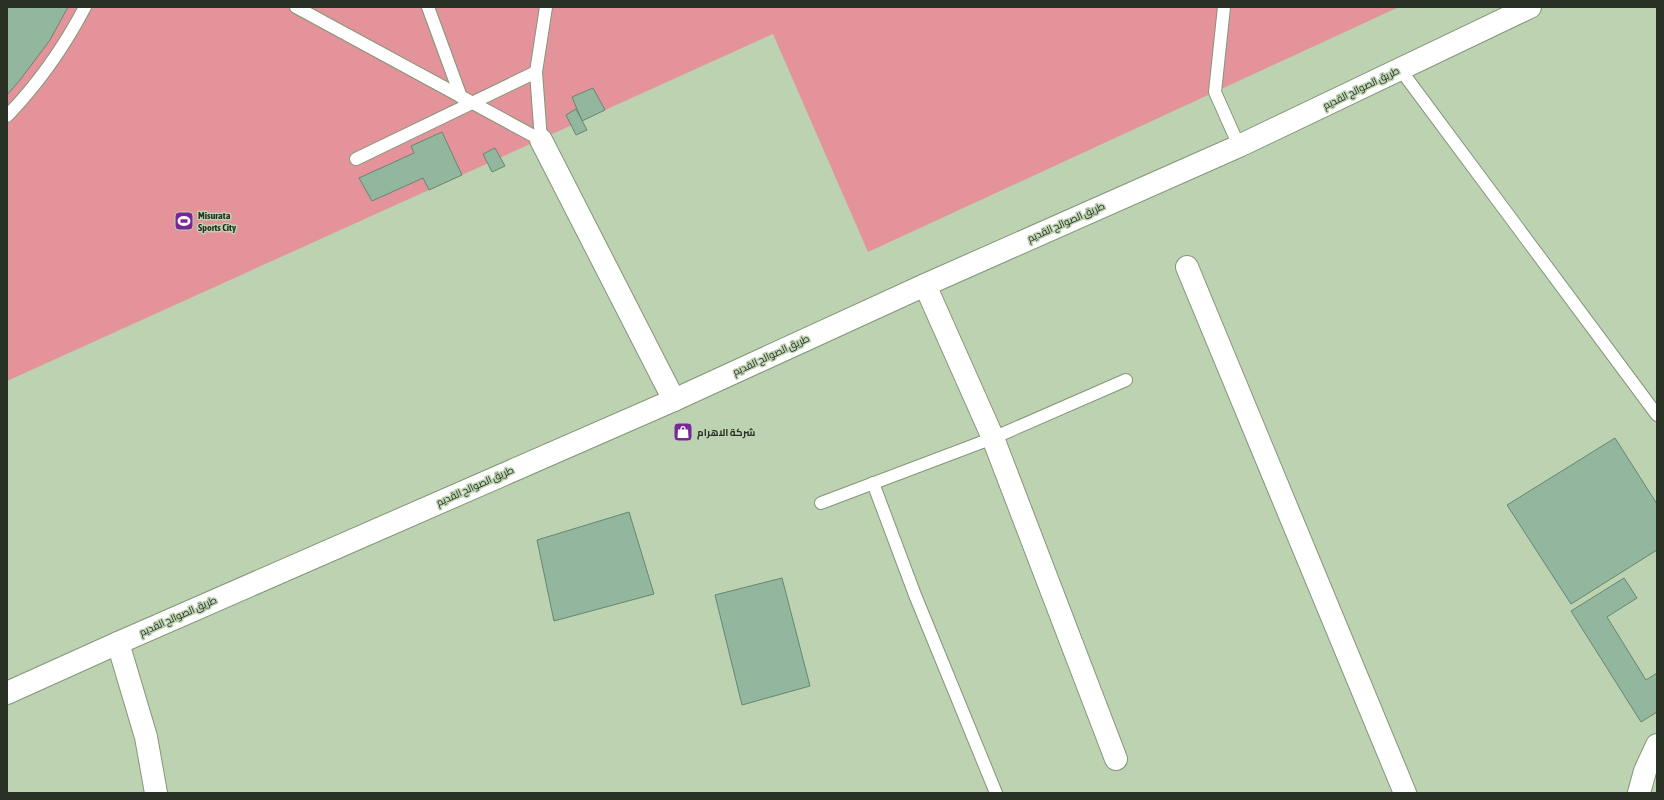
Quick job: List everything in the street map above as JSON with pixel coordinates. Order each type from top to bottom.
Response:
[{"type":"main road","name":"طريق الصوالح القديم","points":[[7,693],[674,400],[924,285],[1239,146],[1530,7]]},
{"type":"main road","points":[[540,140],[674,400]]},
{"type":"main road","points":[[1187,267],[1405,793]]},
{"type":"main road","points":[[924,285],[993,438],[1116,759]]},
{"type":"main road","points":[[118,643],[146,737],[156,793]]},
{"type":"main road","points":[[1640,793],[1645,771],[1657,745]]},
{"type":"lane","points":[[7,116],[25,97],[59,53],[85,7]]},
{"type":"lane","points":[[296,7],[540,140]]},
{"type":"lane","points":[[428,7],[461,97]]},
{"type":"lane","points":[[540,140],[536,72],[546,7]]},
{"type":"lane","points":[[1224,7],[1215,92],[1239,146]]},
{"type":"lane","points":[[1400,69],[1657,415]]},
{"type":"lane","points":[[356,159],[536,72]]},
{"type":"lane","points":[[821,503],[993,438],[1126,380]]},
{"type":"lane","points":[[873,483],[915,595],[996,793]]},
{"type":"shaded area","name":"Misurata Sports City","points":[[7,7],[1399,7],[868,252],[773,34],[7,381]]},
{"type":"building","points":[[7,7],[68,7],[50,40],[7,95]]},
{"type":"building","points":[[593,88],[605,110],[582,121],[572,97]]},
{"type":"building","points":[[576,109],[587,130],[576,135],[566,115]]},
{"type":"building","points":[[442,132],[462,175],[429,190],[423,178],[372,201],[359,178],[414,153],[411,146]]},
{"type":"building","points":[[495,148],[505,166],[492,172],[483,154]]},
{"type":"building","points":[[1615,438],[1657,504],[1657,550],[1571,604],[1507,505]]},
{"type":"building","points":[[629,512],[654,594],[554,621],[537,540]]},
{"type":"building","points":[[782,578],[810,686],[742,705],[715,595]]},
{"type":"building","points":[[1624,578],[1637,598],[1607,617],[1646,680],[1657,673],[1657,712],[1641,722],[1571,611]]},
{"type":"place","name":"Misurata Sports City","points":[[184,221]]},
{"type":"place","name":"شركة الاهرام","points":[[683,432]]}]
